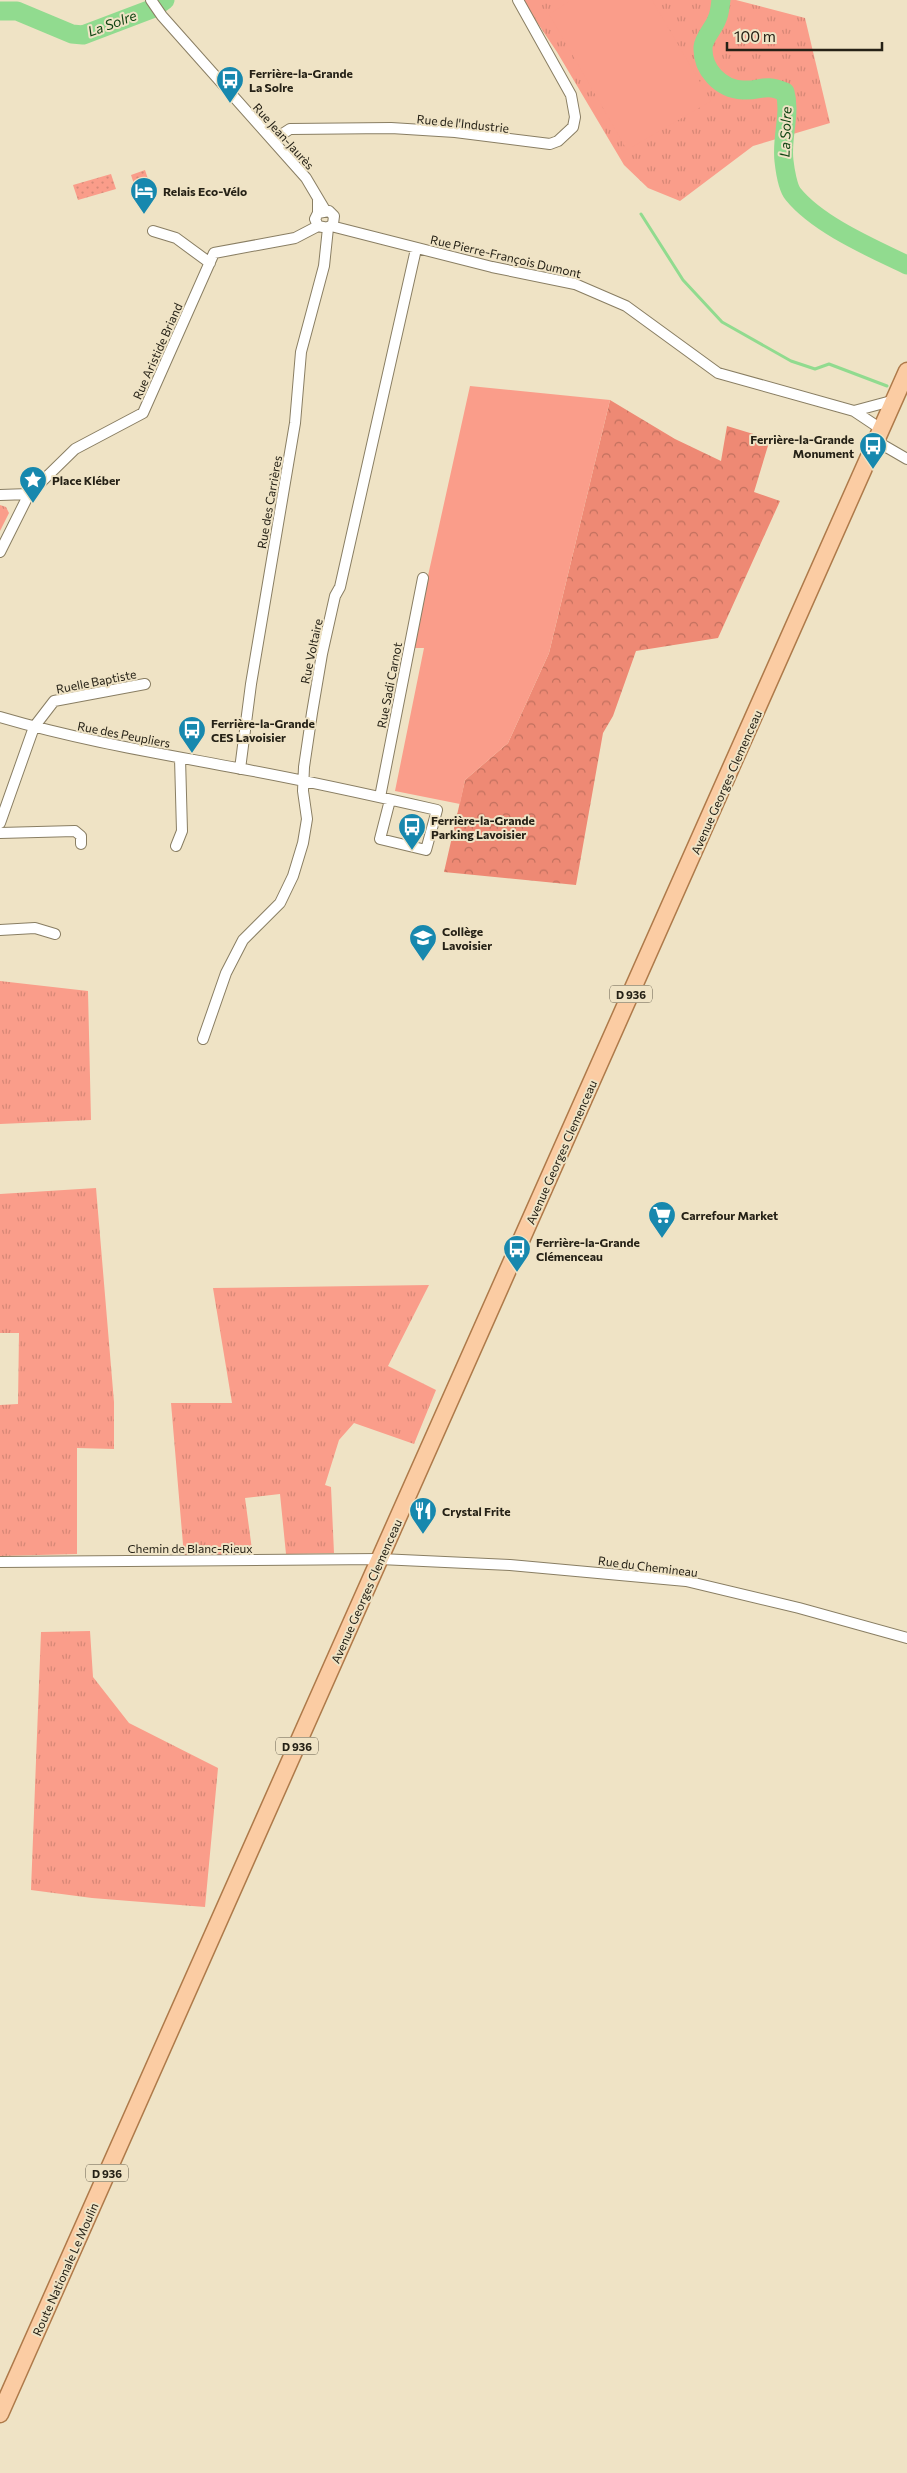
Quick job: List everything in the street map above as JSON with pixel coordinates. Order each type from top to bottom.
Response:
[{"type":"main road","name":"Avenue Georges Clemenceau","points":[[214,1932],[801,614],[907,371]]},
{"type":"main road","name":"Route Nationale Le Moulin","points":[[0,2414],[214,1932]]},
{"type":"street","name":"Rue de l'Industrie","points":[[273,140],[290,129],[391,128],[455,132],[550,144],[569,134],[575,117],[571,95],[518,0]]},
{"type":"street","name":"Rue Jean-Jaurès","points":[[152,1],[159,12],[313,187],[324,221]]},
{"type":"street","name":"Rue Pierre-François Dumont","points":[[324,221],[416,249],[575,284],[626,306],[718,373],[854,411],[907,459]]},
{"type":"street","points":[[153,231],[176,238],[212,258],[295,238],[324,221]]},
{"type":"street","name":"Rue des Carrières","points":[[240,769],[250,684],[295,424],[301,352],[324,266],[327,242],[324,221]]},
{"type":"street","name":"Rue Voltaire","points":[[203,1039],[226,973],[243,940],[280,903],[293,876],[303,843],[307,819],[303,781],[322,654],[335,596],[340,587],[416,249]]},
{"type":"street","name":"Rue Aristide Briand","points":[[0,552],[29,494],[75,448],[142,413],[212,258]]},
{"type":"street","points":[[854,411],[894,400]]},
{"type":"street","points":[[0,496],[29,494]]},
{"type":"street","name":"Rue Sadi Carnot","points":[[380,839],[403,672],[423,578]]},
{"type":"street","name":"Ruelle Baptiste","points":[[0,824],[34,727],[54,701],[146,684]]},
{"type":"street","name":"Rue des Peupliers","points":[[0,717],[34,727],[437,810],[426,850],[380,839]]},
{"type":"street","points":[[176,846],[182,831],[180,758]]},
{"type":"street","points":[[0,833],[75,831],[81,836],[81,844]]},
{"type":"street","points":[[0,930],[35,928],[55,934]]},
{"type":"street","name":"Chemin de Blanc-Rieux","points":[[0,1562],[380,1559]]},
{"type":"street","name":"Rue du Chemineau","points":[[380,1559],[510,1565],[686,1581],[799,1608],[907,1638]]},
{"type":"green space","points":[[522,0],[736,0],[805,18],[830,123],[753,146],[680,201],[648,188],[624,165],[557,52]]},
{"type":"green space","points":[[572,0],[652,0],[711,101],[627,150],[549,14]]},
{"type":"green space","points":[[145,170],[148,179],[134,184],[131,175]]},
{"type":"green space","points":[[111,174],[116,189],[78,200],[73,185]]},
{"type":"green space","points":[[470,386],[610,400],[549,653],[508,743],[465,780],[460,804],[395,791],[424,648],[412,648]]},
{"type":"green space","points":[[610,400],[675,439],[721,461],[727,426],[770,439],[754,492],[780,501],[718,638],[636,651],[613,716],[603,733],[576,885],[444,872],[465,780],[508,743],[549,653]]},
{"type":"green space","points":[[0,505],[6,507],[9,513],[0,531]]},
{"type":"green space","points":[[0,981],[88,991],[91,1120],[0,1124]]},
{"type":"green space","points":[[96,1188],[114,1402],[114,1449],[77,1448],[77,1554],[0,1556],[0,1405],[18,1404],[19,1333],[0,1333],[0,1194]]},
{"type":"green space","points":[[429,1285],[388,1366],[436,1390],[414,1444],[354,1423],[339,1440],[325,1485],[331,1487],[334,1553],[286,1554],[280,1494],[245,1498],[253,1557],[184,1556],[171,1403],[232,1403],[213,1288]]},
{"type":"green space","points":[[90,1631],[93,1677],[129,1723],[218,1768],[205,1907],[92,1898],[31,1890],[41,1632]]},
{"type":"waterway","name":"La Solre","points":[[0,11],[17,11],[72,34],[83,35],[154,8],[165,0]]},
{"type":"waterway","name":"La Solre","points":[[721,0],[718,17],[704,43],[703,55],[709,70],[720,82],[727,86],[743,90],[772,88],[785,92],[787,109],[783,152],[788,183],[793,194],[816,216],[831,226],[907,265]]},
{"type":"waterway","points":[[641,214],[683,280],[722,322],[791,361],[815,369],[829,364],[887,386]]},
{"type":"place","name":"Ferrière-la-Grande La Solre","points":[[230,104]]},
{"type":"place","name":"Relais Eco-Vélo","points":[[144,215]]},
{"type":"place","name":"Ferrière-la-Grande Monument","points":[[873,470]]},
{"type":"place","name":"Place Kléber","points":[[33,504]]},
{"type":"place","name":"Ferrière-la-Grande CES Lavoisier","points":[[192,754]]},
{"type":"place","name":"Ferrière-la-Grande Parking Lavoisier","points":[[412,851]]},
{"type":"place","name":"Collège Lavoisier","points":[[423,962]]},
{"type":"place","name":"Carrefour Market","points":[[662,1239]]},
{"type":"place","name":"Ferrière-la-Grande Clémenceau","points":[[517,1273]]},
{"type":"place","name":"Crystal Frite","points":[[423,1535]]}]
